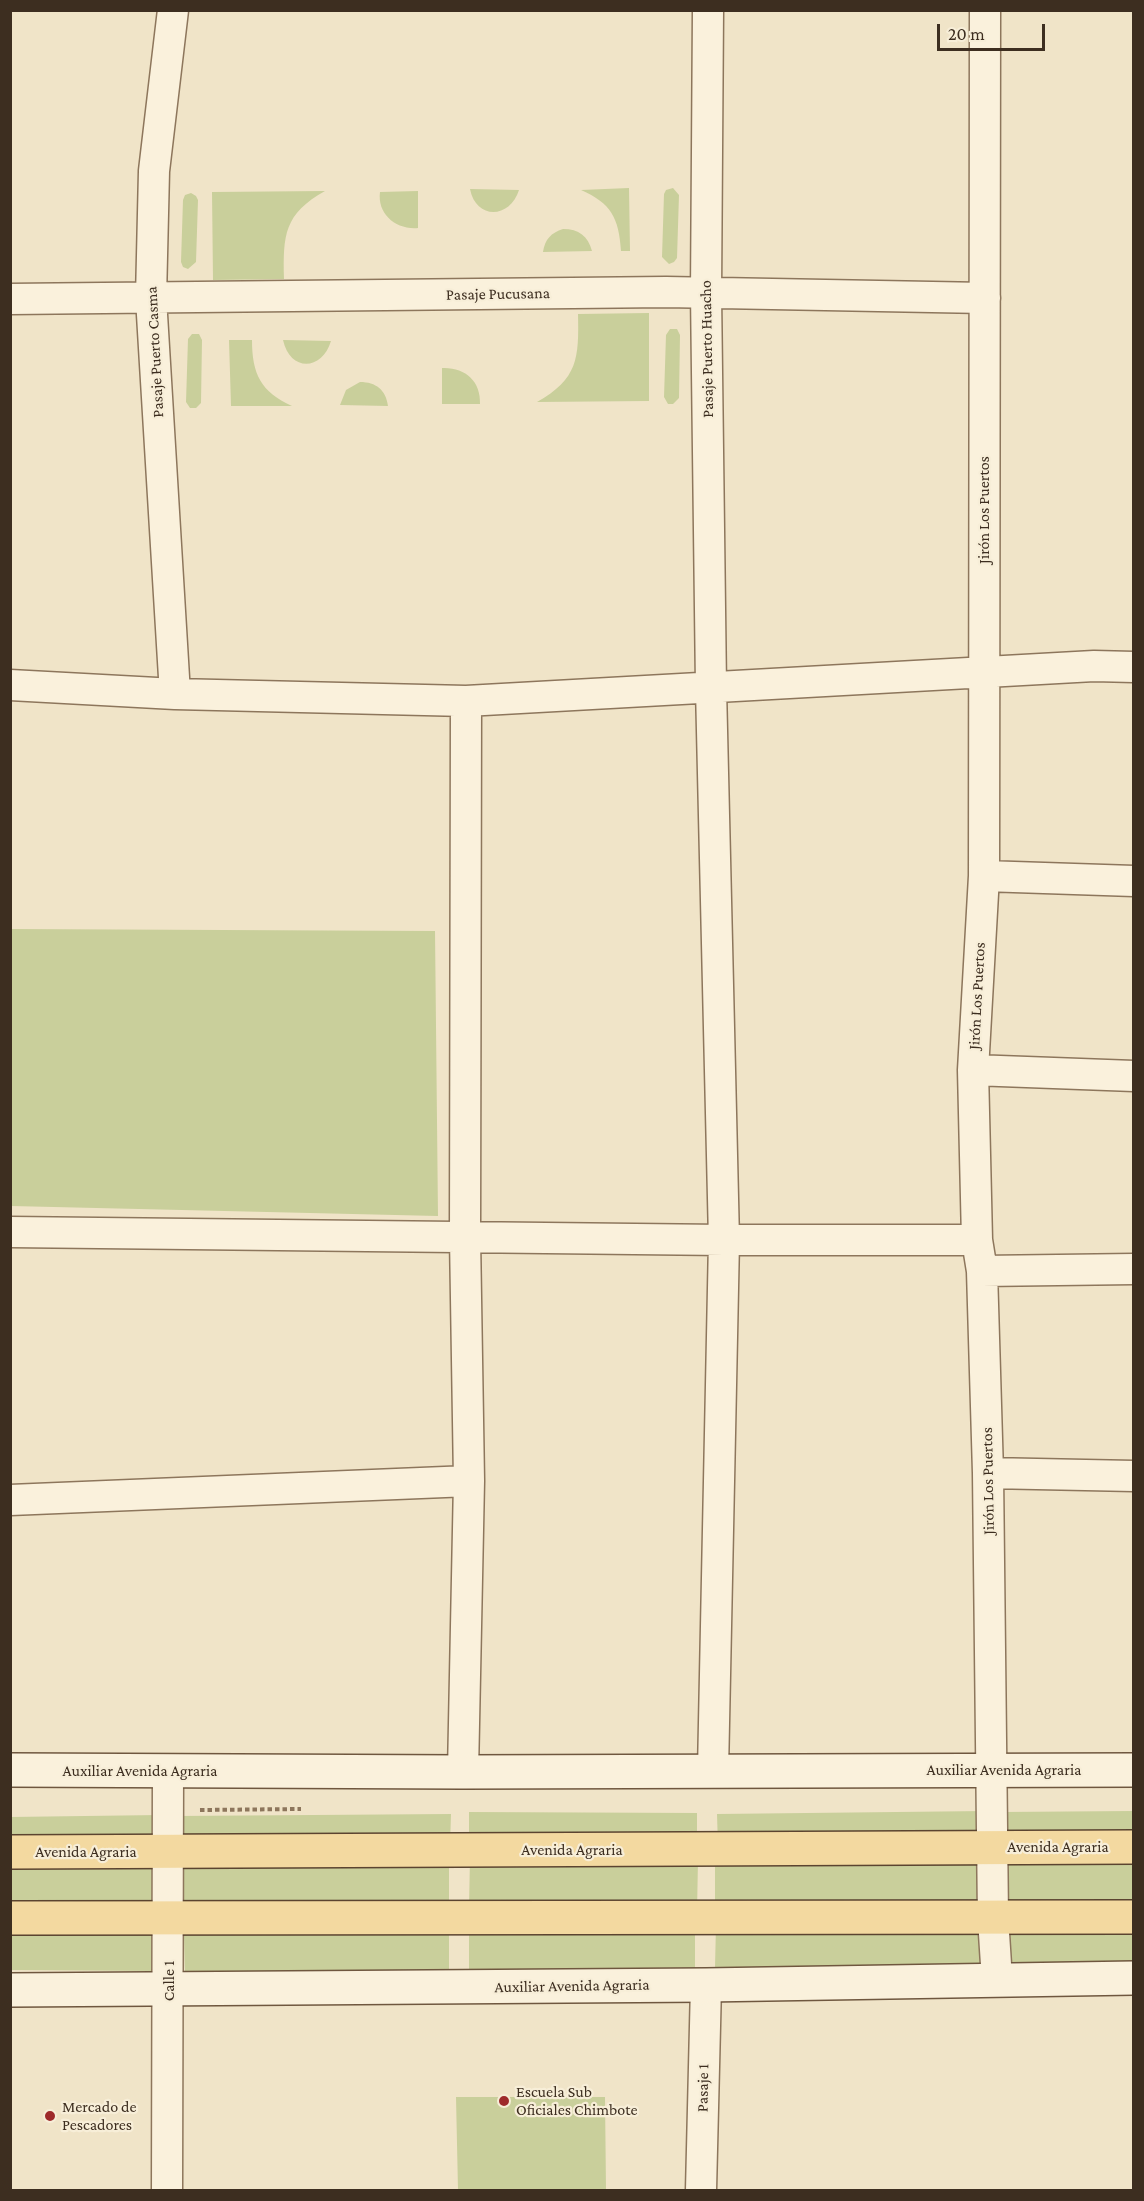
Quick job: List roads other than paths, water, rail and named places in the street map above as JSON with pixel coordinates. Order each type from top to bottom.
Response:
[{"type":"main road","name":"Avenida Agraria","points":[[10,1852],[1134,1847]]},
{"type":"main road","points":[[10,1918],[1134,1917]]},
{"type":"street","name":"Pasaje Puerto Casma","points":[[172,10],[154,171],[151,298],[175,694]]},
{"type":"street","name":"Pasaje Puerto Huacho","points":[[708,10],[706,293],[711,688],[724,1240],[713,1771]]},
{"type":"street","name":"Jirón Los Puertos","points":[[985,10],[984,876],[973,1070],[988,1473],[993,1918],[998,1980]]},
{"type":"street","name":"Pasaje Pucusana","points":[[10,299],[706,293],[985,298]]},
{"type":"street","points":[[10,685],[175,694],[466,701],[1094,666],[1134,667]]},
{"type":"street","points":[[463,1772],[469,1481],[465,1237],[466,701]]},
{"type":"street","points":[[984,876],[1134,881]]},
{"type":"street","points":[[973,1070],[1134,1076]]},
{"type":"street","points":[[10,1232],[724,1240],[978,1240]]},
{"type":"street","points":[[982,1271],[1134,1269]]},
{"type":"street","points":[[988,1473],[1134,1476]]},
{"type":"street","points":[[10,1500],[469,1481]]},
{"type":"street","name":"Auxiliar Avenida Agraria","points":[[10,1770],[463,1772],[1134,1770]]},
{"type":"street","name":"Calle 1","points":[[167,2190],[168,1772]]},
{"type":"street","name":"Auxiliar Avenida Agraria","points":[[10,1990],[706,1985],[1134,1978]]},
{"type":"street","name":"Pasaje 1","points":[[701,2190],[706,1985]]},
{"type":"place","name":"Escuela Sub Oficiales Chimbote","points":[[504,2101]]},
{"type":"place","name":"Mercado de Pescadores","points":[[50,2116]]}]
